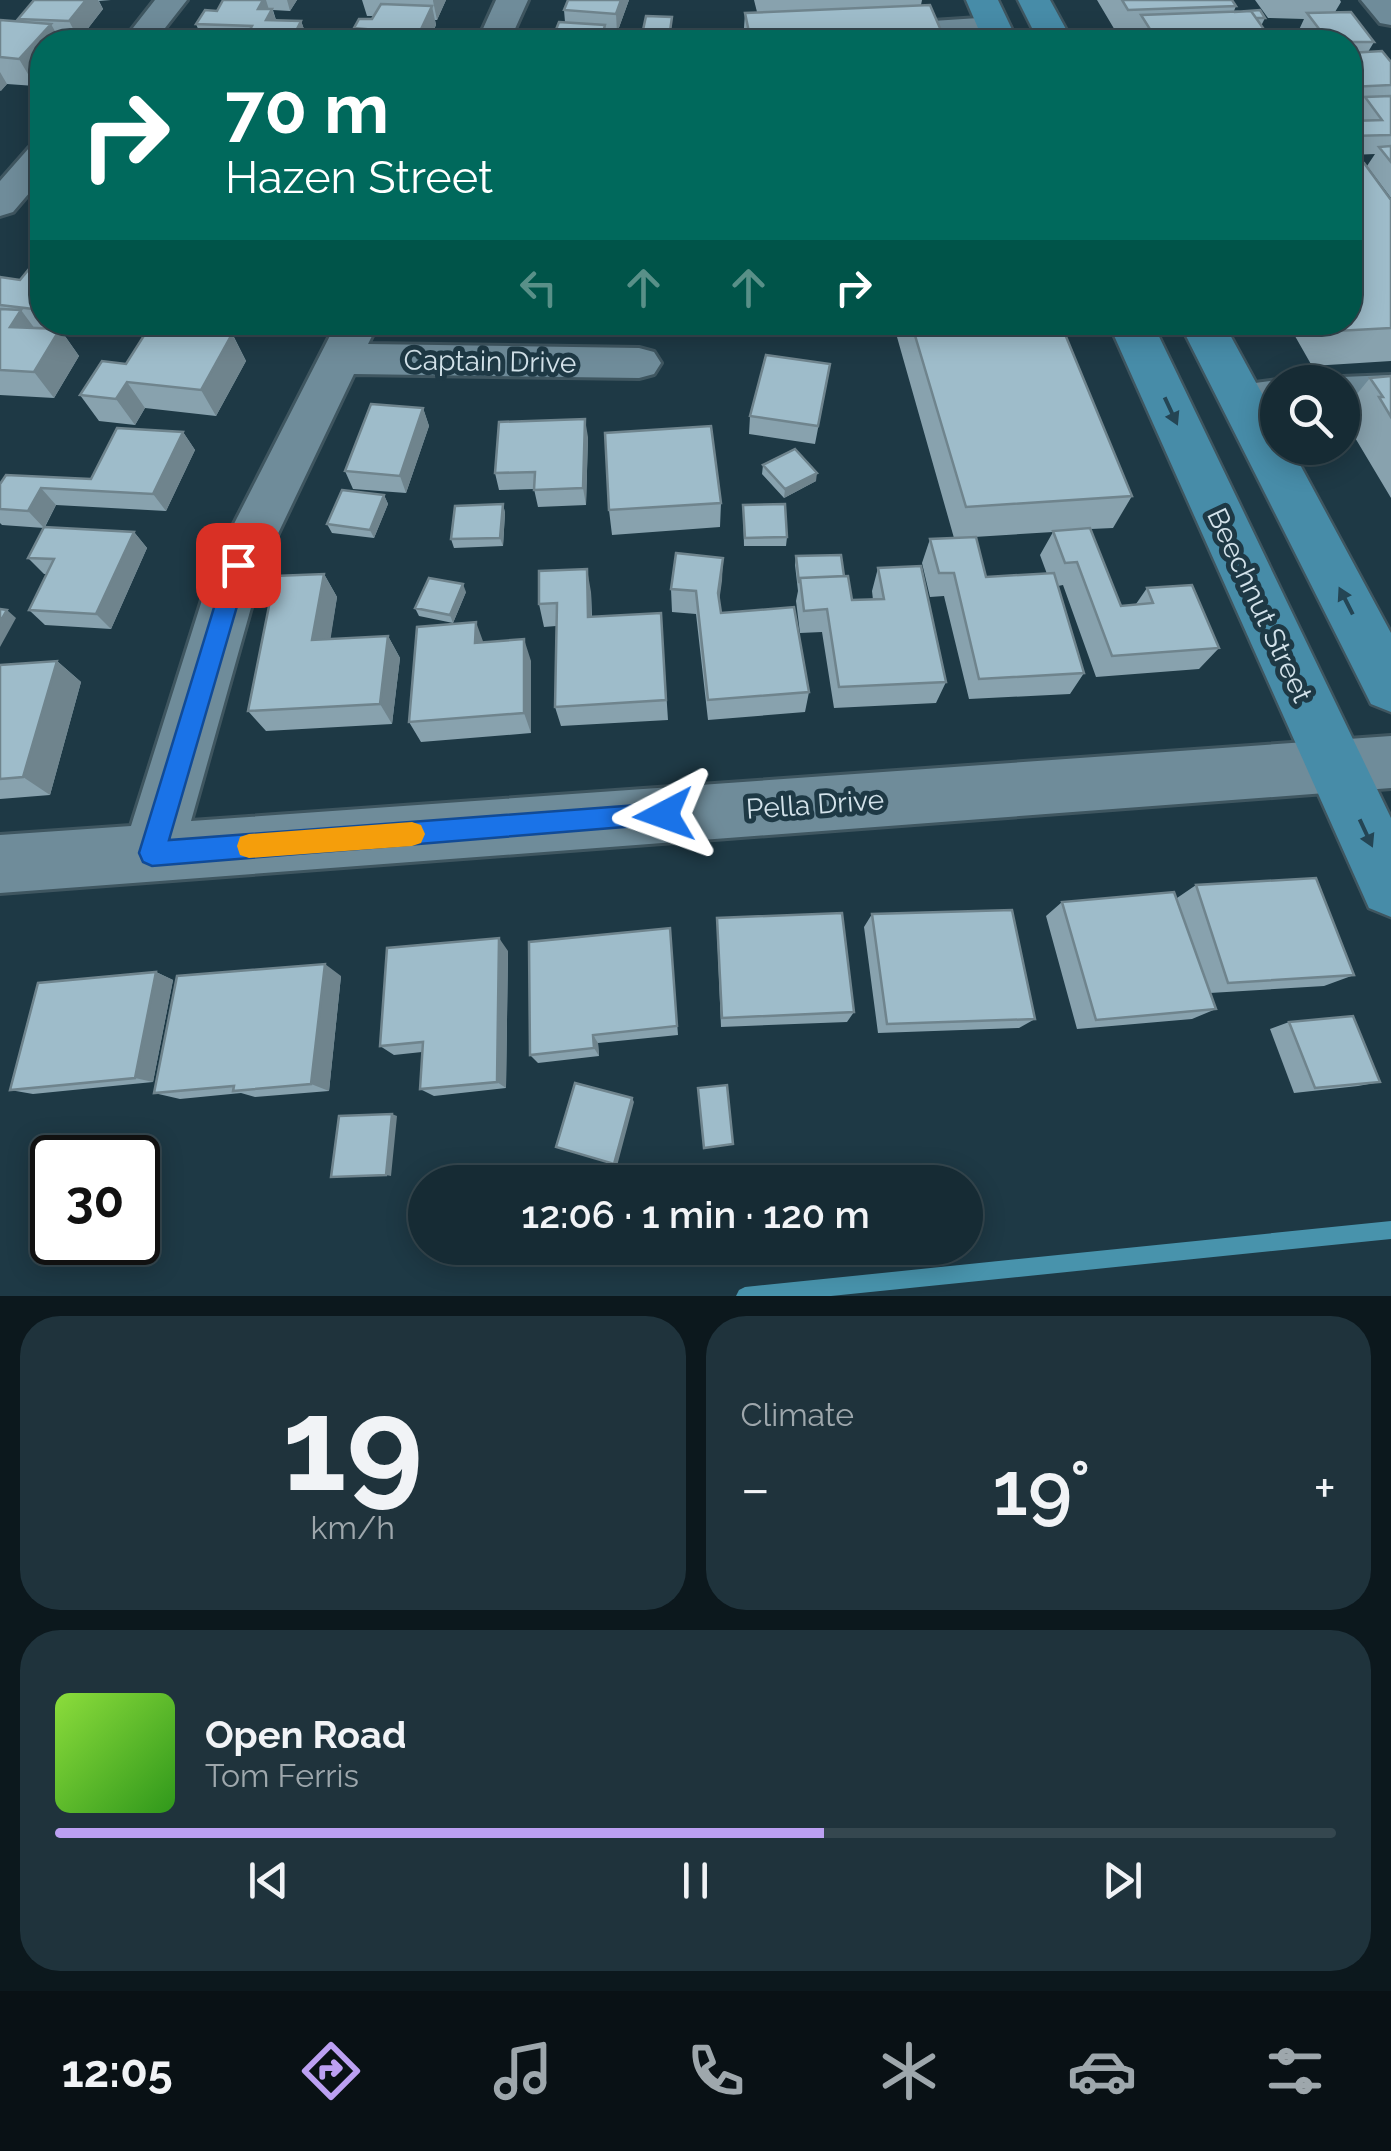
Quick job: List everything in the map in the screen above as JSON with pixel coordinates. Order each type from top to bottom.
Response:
[{"type":"main road","points":[[1034,0],[1050,30]]},
{"type":"main road","name":"Beechnut Street","points":[[1136,335],[1391,886]]},
{"type":"main road","points":[[1212,335],[1259,397],[1391,687]]},
{"type":"street","points":[[147,30],[171,0]]},
{"type":"street","points":[[498,30],[512,0]]},
{"type":"street","points":[[1377,0],[1391,16]]},
{"type":"street","points":[[909,30],[992,23]]},
{"type":"street","points":[[0,204],[30,170]]},
{"type":"street","points":[[152,853],[238,565],[349,341]]},
{"type":"street","name":"Captain Drive","points":[[349,341],[639,363]]},
{"type":"street","points":[[1360,392],[1391,391]]},
{"type":"street","name":"Pella Drive","points":[[0,864],[1391,762]]},
{"type":"building","points":[[34,0],[86,0],[69,21],[18,19]]},
{"type":"building","points":[[223,0],[263,0],[258,9],[272,9],[266,20],[301,21],[296,30],[196,24],[205,10],[217,11]]},
{"type":"building","points":[[568,0],[621,0],[616,14],[564,10]]},
{"type":"building","points":[[1122,0],[1232,0],[1236,6],[1128,10]]},
{"type":"building","points":[[381,4],[432,6],[421,30],[354,28],[359,19],[372,19]]},
{"type":"building","points":[[930,5],[941,30],[749,30],[745,13]]},
{"type":"building","points":[[1260,10],[1265,18],[1256,18],[1251,11],[1234,12]]},
{"type":"building","points":[[1251,11],[1264,30],[1150,30],[1141,15]]},
{"type":"building","points":[[1351,12],[1374,42],[1362,42],[1362,30],[1320,30],[1307,13]]},
{"type":"building","points":[[646,16],[672,17],[670,30],[643,30]]},
{"type":"building","points":[[0,20],[51,24],[46,30],[30,30],[30,47],[19,59],[0,57]]},
{"type":"building","points":[[559,22],[605,25],[604,30],[556,30]]},
{"type":"building","points":[[1382,51],[1391,62],[1391,85],[1362,86],[1362,52]]},
{"type":"building","points":[[1391,96],[1391,135],[1362,136],[1362,121],[1382,120],[1365,97]]},
{"type":"building","points":[[1391,146],[1391,162],[1379,147]]},
{"type":"building","points":[[1362,163],[1391,200],[1391,328],[1362,330]]},
{"type":"building","points":[[30,268],[30,309],[0,305],[0,277],[20,280]]},
{"type":"building","points":[[0,309],[21,310],[10,327],[30,328],[30,335],[56,335],[34,372],[0,370]]},
{"type":"building","points":[[144,335],[231,335],[201,390],[127,382],[116,399],[80,395],[102,361],[126,364]]},
{"type":"building","points":[[915,335],[1065,335],[1132,496],[966,507]]},
{"type":"building","points":[[766,355],[830,364],[818,426],[750,416]]},
{"type":"building","points":[[1391,376],[1391,417],[1370,378]]},
{"type":"building","points":[[371,404],[423,408],[400,476],[345,471]]},
{"type":"building","points":[[585,419],[583,488],[534,490],[535,472],[495,473],[499,422]]},
{"type":"building","points":[[711,426],[721,503],[609,510],[605,433]]},
{"type":"building","points":[[117,428],[183,432],[153,494],[41,488],[28,511],[0,509],[0,484],[6,475],[91,479]]},
{"type":"building","points":[[795,449],[817,473],[785,489],[763,465]]},
{"type":"building","points":[[342,490],[384,495],[370,530],[327,524]]},
{"type":"building","points":[[503,504],[500,538],[451,539],[455,506]]},
{"type":"building","points":[[785,504],[787,537],[745,538],[743,505]]},
{"type":"building","points":[[44,527],[134,532],[96,614],[29,610],[54,559],[28,558]]},
{"type":"building","points":[[1090,528],[1121,606],[1153,603],[1147,588],[1192,585],[1219,648],[1112,656],[1077,562],[1065,563],[1053,531]]},
{"type":"building","points":[[976,537],[986,577],[1054,573],[1084,673],[979,679],[954,573],[939,573],[930,539]]},
{"type":"building","points":[[676,553],[723,558],[718,593],[721,613],[794,607],[809,692],[708,700],[696,591],[671,589]]},
{"type":"building","points":[[841,555],[844,576],[800,578],[799,583],[796,556]]},
{"type":"building","points":[[921,566],[946,682],[839,687],[827,609],[804,611],[800,578],[848,576],[852,600],[884,599],[878,568]]},
{"type":"building","points":[[587,569],[588,617],[661,613],[666,700],[555,707],[557,603],[539,604],[539,571]]},
{"type":"building","points":[[324,574],[312,640],[388,636],[380,704],[248,711],[275,576]]},
{"type":"building","points":[[429,578],[463,584],[450,615],[415,608]]},
{"type":"building","points":[[476,622],[475,643],[524,639],[524,713],[409,722],[417,627]]},
{"type":"building","points":[[57,661],[23,777],[0,779],[0,665]]},
{"type":"building","points":[[1316,878],[1354,975],[1228,983],[1196,885]]},
{"type":"building","points":[[1174,892],[1216,1009],[1096,1020],[1062,902]]},
{"type":"building","points":[[1012,910],[1035,1019],[887,1024],[872,914]]},
{"type":"building","points":[[842,913],[854,1012],[722,1018],[717,918]]},
{"type":"building","points":[[670,928],[677,1026],[593,1035],[594,1048],[530,1055],[529,942]]},
{"type":"building","points":[[499,938],[497,1082],[420,1089],[423,1042],[380,1046],[387,948]]},
{"type":"building","points":[[325,964],[311,1084],[154,1093],[177,976]]},
{"type":"building","points":[[156,972],[135,1078],[10,1090],[38,983]]},
{"type":"building","points":[[1353,1016],[1380,1082],[1315,1088],[1289,1022]]},
{"type":"building","points":[[575,1083],[632,1098],[614,1164],[556,1147]]},
{"type":"building","points":[[727,1085],[733,1144],[704,1148],[698,1088]]},
{"type":"building","points":[[392,1114],[386,1175],[331,1177],[339,1116]]},
{"type":"waterway","points":[[745,1296],[1391,1230]]},
{"type":"slow traffic","points":[[249,846],[412,834]]},
{"type":"route","points":[[238,565],[152,853],[664,815]]}]
